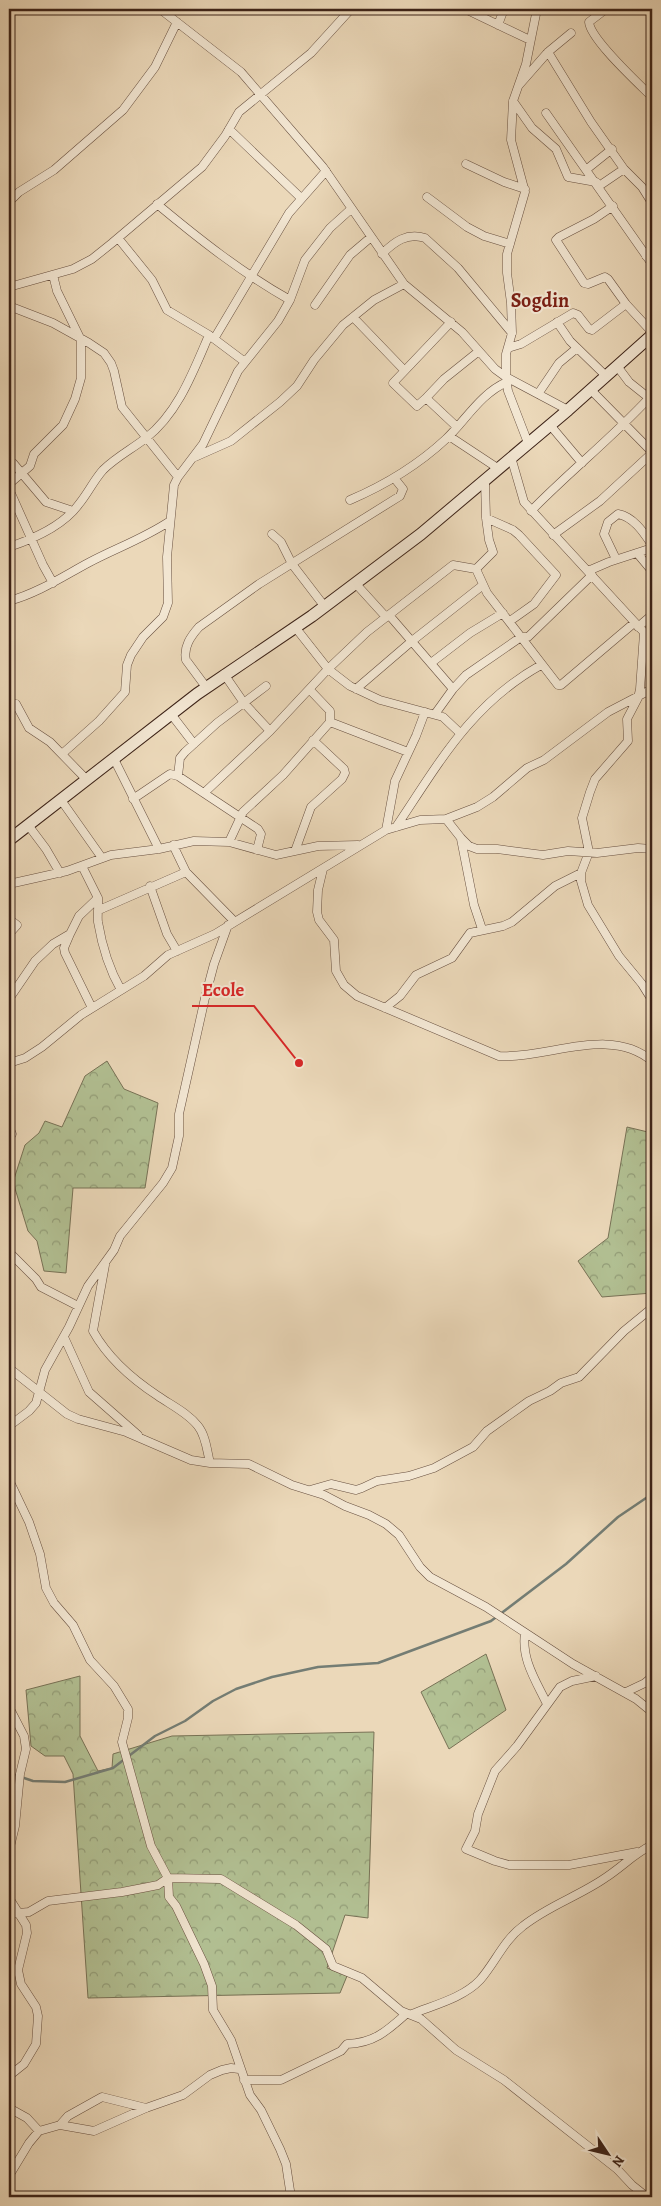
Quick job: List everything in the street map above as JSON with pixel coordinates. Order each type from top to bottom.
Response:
[{"type":"street","points":[[160,9],[241,72],[261,94],[326,172],[370,238],[404,284],[451,322],[506,379],[568,410]]},
{"type":"street","points":[[9,286],[73,270],[92,260],[202,167],[239,112],[312,53],[350,9]]},
{"type":"street","points":[[465,9],[530,40]]},
{"type":"street","points":[[498,26],[504,9]]},
{"type":"street","points":[[528,444],[506,379],[508,348],[512,333],[507,273],[510,244],[522,207],[525,189],[511,140],[513,101],[526,64],[537,9]]},
{"type":"street","points":[[604,10],[589,22],[590,29],[616,60],[652,97]]},
{"type":"street","points":[[9,202],[19,192],[54,170],[123,110],[155,67],[177,22]]},
{"type":"street","points":[[518,86],[548,52],[571,33]]},
{"type":"street","points":[[548,52],[591,122],[624,168],[650,193],[652,203]]},
{"type":"street","points":[[513,101],[532,128],[556,149],[570,178],[597,184],[624,168]]},
{"type":"street","points":[[546,113],[652,264]]},
{"type":"street","points":[[229,129],[301,198]]},
{"type":"street","points":[[587,169],[612,149]]},
{"type":"street","points":[[466,164],[504,182],[525,189]]},
{"type":"street","points":[[9,547],[31,538],[73,511],[102,472],[147,438],[170,414],[212,337],[251,278],[274,236],[301,198],[326,172]]},
{"type":"street","points":[[427,197],[467,227],[484,236],[510,244]]},
{"type":"street","points":[[157,204],[192,234],[251,278],[290,300]]},
{"type":"street","points":[[9,840],[206,687],[356,584],[421,534],[568,410],[652,335],[650,330],[626,304],[607,278],[588,284],[584,283],[556,240],[613,206]]},
{"type":"street","points":[[62,754],[99,721],[125,692],[127,664],[130,655],[143,637],[163,617],[168,603],[167,557],[174,485],[195,457],[233,380],[278,320],[290,300],[305,260],[330,228],[351,209]]},
{"type":"street","points":[[382,254],[400,239],[420,236],[425,238],[458,268],[512,333]]},
{"type":"street","points":[[118,238],[152,280],[167,310],[212,337],[245,362]]},
{"type":"street","points":[[315,305],[350,255],[370,238]]},
{"type":"street","points":[[646,256],[652,248]]},
{"type":"street","points":[[9,484],[23,474],[30,466],[37,450],[63,425],[81,378],[81,340],[57,292],[53,276]]},
{"type":"street","points":[[195,457],[231,441],[280,402],[297,386],[314,360],[343,325],[374,300],[404,284]]},
{"type":"street","points":[[508,348],[521,344],[575,313],[592,330],[626,304]]},
{"type":"street","points":[[9,306],[40,317],[96,348],[111,362],[122,408],[178,478]]},
{"type":"street","points":[[354,316],[404,370]]},
{"type":"street","points":[[451,322],[404,370],[393,385],[417,406],[444,379],[479,351]]},
{"type":"street","points":[[557,322],[577,348],[606,376]]},
{"type":"street","points":[[538,394],[559,363],[577,348]]},
{"type":"street","points":[[531,511],[626,423],[650,396],[630,382],[616,366]]},
{"type":"street","points":[[350,500],[395,479],[449,436],[506,379]]},
{"type":"street","points":[[553,535],[600,500],[652,452],[626,423],[591,390]]},
{"type":"street","points":[[426,398],[457,427]]},
{"type":"street","points":[[550,425],[582,463]]},
{"type":"street","points":[[449,436],[499,468]]},
{"type":"street","points":[[511,457],[524,502],[652,641]]},
{"type":"street","points":[[9,460],[46,502],[73,511]]},
{"type":"street","points":[[206,687],[186,660],[186,651],[192,636],[199,627],[292,564],[400,496],[403,489],[395,479]]},
{"type":"street","points":[[476,570],[493,552],[486,518],[485,481]]},
{"type":"street","points":[[9,489],[53,583]]},
{"type":"street","points":[[436,714],[453,689],[483,661],[522,637],[528,637],[590,573],[616,559],[652,547],[634,522],[618,514],[605,527],[604,534],[616,559]]},
{"type":"street","points":[[486,518],[519,534],[556,575],[534,604],[510,621]]},
{"type":"street","points":[[9,601],[32,594],[96,559],[146,537],[170,521]]},
{"type":"street","points":[[272,534],[281,542],[292,564],[325,606]]},
{"type":"street","points":[[637,553],[652,571]]},
{"type":"street","points":[[204,793],[270,731],[328,669],[367,632],[454,565],[476,570]]},
{"type":"street","points":[[476,570],[483,585],[541,665],[558,685],[561,685],[636,625],[652,615]]},
{"type":"street","points":[[356,584],[412,641],[453,689]]},
{"type":"street","points":[[356,689],[412,641],[483,585]]},
{"type":"street","points":[[431,663],[470,633],[503,613]]},
{"type":"street","points":[[295,627],[328,669],[356,689],[380,700],[410,710],[436,714],[448,720],[460,733]]},
{"type":"street","points":[[644,633],[638,698],[627,720],[628,742],[595,779],[582,818],[589,852],[581,873],[581,881],[588,905],[619,956],[642,984],[652,1000]]},
{"type":"street","points":[[396,827],[460,733],[503,689],[541,665]]},
{"type":"street","points":[[224,674],[244,703],[270,731]]},
{"type":"street","points":[[178,776],[180,758],[194,744],[266,686]]},
{"type":"street","points":[[9,1063],[25,1058],[92,1008],[144,976],[168,956],[214,934],[323,869],[358,845],[386,830],[420,820],[446,819],[477,808],[527,768],[544,760],[608,712],[652,689]]},
{"type":"street","points":[[229,842],[240,818],[248,807],[283,775],[330,722],[330,711],[310,690]]},
{"type":"street","points":[[16,704],[29,728],[50,742],[87,780]]},
{"type":"street","points":[[386,830],[395,781],[425,712]]},
{"type":"street","points":[[171,714],[194,744]]},
{"type":"street","points":[[330,722],[408,752]]},
{"type":"street","points":[[296,851],[311,807],[342,779],[345,773],[344,769],[313,740]]},
{"type":"street","points":[[114,759],[159,849]]},
{"type":"street","points":[[133,799],[170,774],[178,776],[256,828],[261,834],[257,850]]},
{"type":"street","points":[[61,800],[102,858]]},
{"type":"street","points":[[446,819],[461,838],[477,849],[497,849],[543,855],[568,851],[652,849]]},
{"type":"street","points":[[28,825],[60,873]]},
{"type":"street","points":[[461,838],[474,904],[482,929]]},
{"type":"street","points":[[9,884],[60,873],[111,855],[159,849],[194,841],[229,842],[276,855],[318,846],[358,845]]},
{"type":"street","points":[[173,845],[186,872],[231,923]]},
{"type":"street","points":[[82,866],[98,898],[98,919],[103,948],[112,974],[121,990]]},
{"type":"street","points":[[323,869],[318,890],[317,912],[319,920],[334,940],[336,971],[344,985],[357,996],[499,1056],[554,1052],[606,1043],[636,1051],[652,1061]]},
{"type":"street","points":[[99,910],[150,886],[186,872]]},
{"type":"street","points":[[386,1008],[400,996],[416,975],[447,962],[470,933],[504,926],[512,922],[555,886],[581,873]]},
{"type":"street","points":[[150,886],[167,934],[177,951]]},
{"type":"street","points":[[92,1008],[64,948],[79,916],[98,898]]},
{"type":"street","points":[[9,922],[17,925],[9,934]]},
{"type":"street","points":[[9,1426],[29,1412],[36,1403],[50,1359],[64,1337],[88,1286],[120,1236],[163,1183],[172,1168],[179,1136],[179,1114],[205,998],[214,964],[231,923]]},
{"type":"street","points":[[9,999],[38,956],[70,934]]},
{"type":"street","points":[[9,1128],[12,1134],[9,1138]]},
{"type":"street","points":[[9,1252],[36,1278],[41,1287],[78,1306]]},
{"type":"street","points":[[106,1260],[93,1331],[108,1354],[129,1375],[198,1426],[204,1436],[210,1463]]},
{"type":"street","points":[[310,1490],[331,1484],[356,1490],[377,1481],[409,1476],[434,1468],[473,1447],[487,1431],[529,1401],[550,1392],[562,1383],[579,1377],[624,1331],[652,1308]]},
{"type":"street","points":[[64,1337],[89,1392],[140,1437]]},
{"type":"street","points":[[9,1368],[67,1414],[78,1419],[140,1437],[191,1460],[210,1463],[249,1464],[292,1485],[324,1495],[345,1506],[370,1515],[386,1524],[399,1535],[420,1567],[430,1577],[478,1602],[573,1664],[626,1692],[652,1712]]},
{"type":"street","points":[[9,1480],[29,1522],[40,1554],[46,1588],[54,1603],[73,1625],[90,1660],[114,1686],[128,1710],[122,1742],[151,1846],[168,1878],[169,1897],[176,1906],[204,1964],[212,1986],[213,2010],[231,2040],[239,2069],[250,2095],[260,2110],[286,2164],[291,2197]]},
{"type":"street","points":[[525,1633],[523,1645],[531,1673],[547,1704]]},
{"type":"street","points":[[596,1676],[565,1684],[547,1704],[517,1746],[494,1771],[478,1814],[475,1831],[466,1849],[509,1865],[569,1865],[637,1852],[652,1845]]},
{"type":"street","points":[[626,1692],[645,1683],[652,1677]]},
{"type":"street","points":[[9,1706],[24,1736],[26,1749],[20,1774],[15,1826],[9,1850]]},
{"type":"street","points":[[244,2080],[281,2080],[341,2051],[347,2044],[366,2043],[409,2014],[457,1996],[471,1988],[480,1980],[514,1934],[523,1926],[549,1908],[604,1879],[637,1852]]},
{"type":"street","points":[[9,1914],[21,1914],[38,1908],[48,1901],[122,1892],[158,1885],[168,1878],[221,1879],[296,1925],[326,1949],[333,1966],[362,1978],[372,1988],[409,2014],[421,2019],[456,2050],[504,2080],[617,2168],[632,2185],[647,2197]]},
{"type":"street","points":[[9,1898],[21,1914],[26,1925],[27,1934],[18,1970],[26,1994],[36,2007],[38,2016],[36,2044],[24,2064],[9,2076]]},
{"type":"street","points":[[9,2176],[29,2143],[39,2131],[60,2125],[94,2131],[146,2108],[183,2095],[210,2075],[222,2070],[239,2069]]},
{"type":"street","points":[[60,2125],[68,2116],[102,2096],[146,2108]]},
{"type":"street","points":[[9,2108],[27,2118],[39,2131]]},
{"type":"green space","points":[[107,1061],[124,1089],[158,1103],[145,1188],[73,1188],[66,1273],[44,1271],[37,1241],[28,1231],[13,1182],[25,1145],[39,1133],[45,1121],[62,1127],[85,1076]]},
{"type":"green space","points":[[627,1127],[652,1133],[652,1293],[602,1297],[578,1261],[608,1238]]},
{"type":"green space","points":[[486,1654],[506,1710],[449,1749],[421,1692]]},
{"type":"green space","points":[[80,1676],[80,1736],[98,1771],[112,1768],[113,1754],[172,1736],[374,1732],[368,1918],[345,1915],[327,1968],[347,1976],[340,1993],[88,1998],[73,1774],[64,1756],[45,1756],[31,1746],[26,1690]]},
{"type":"waterway","points":[[9,1773],[33,1781],[65,1782],[113,1768],[155,1736],[185,1721],[213,1701],[236,1689],[272,1677],[318,1667],[378,1663],[491,1621],[566,1564],[618,1517],[652,1494]]},
{"type":"place","name":"Ecole","points":[[299,1063]]},
{"type":"district","name":"Sogdin","points":[[540,300]]}]
